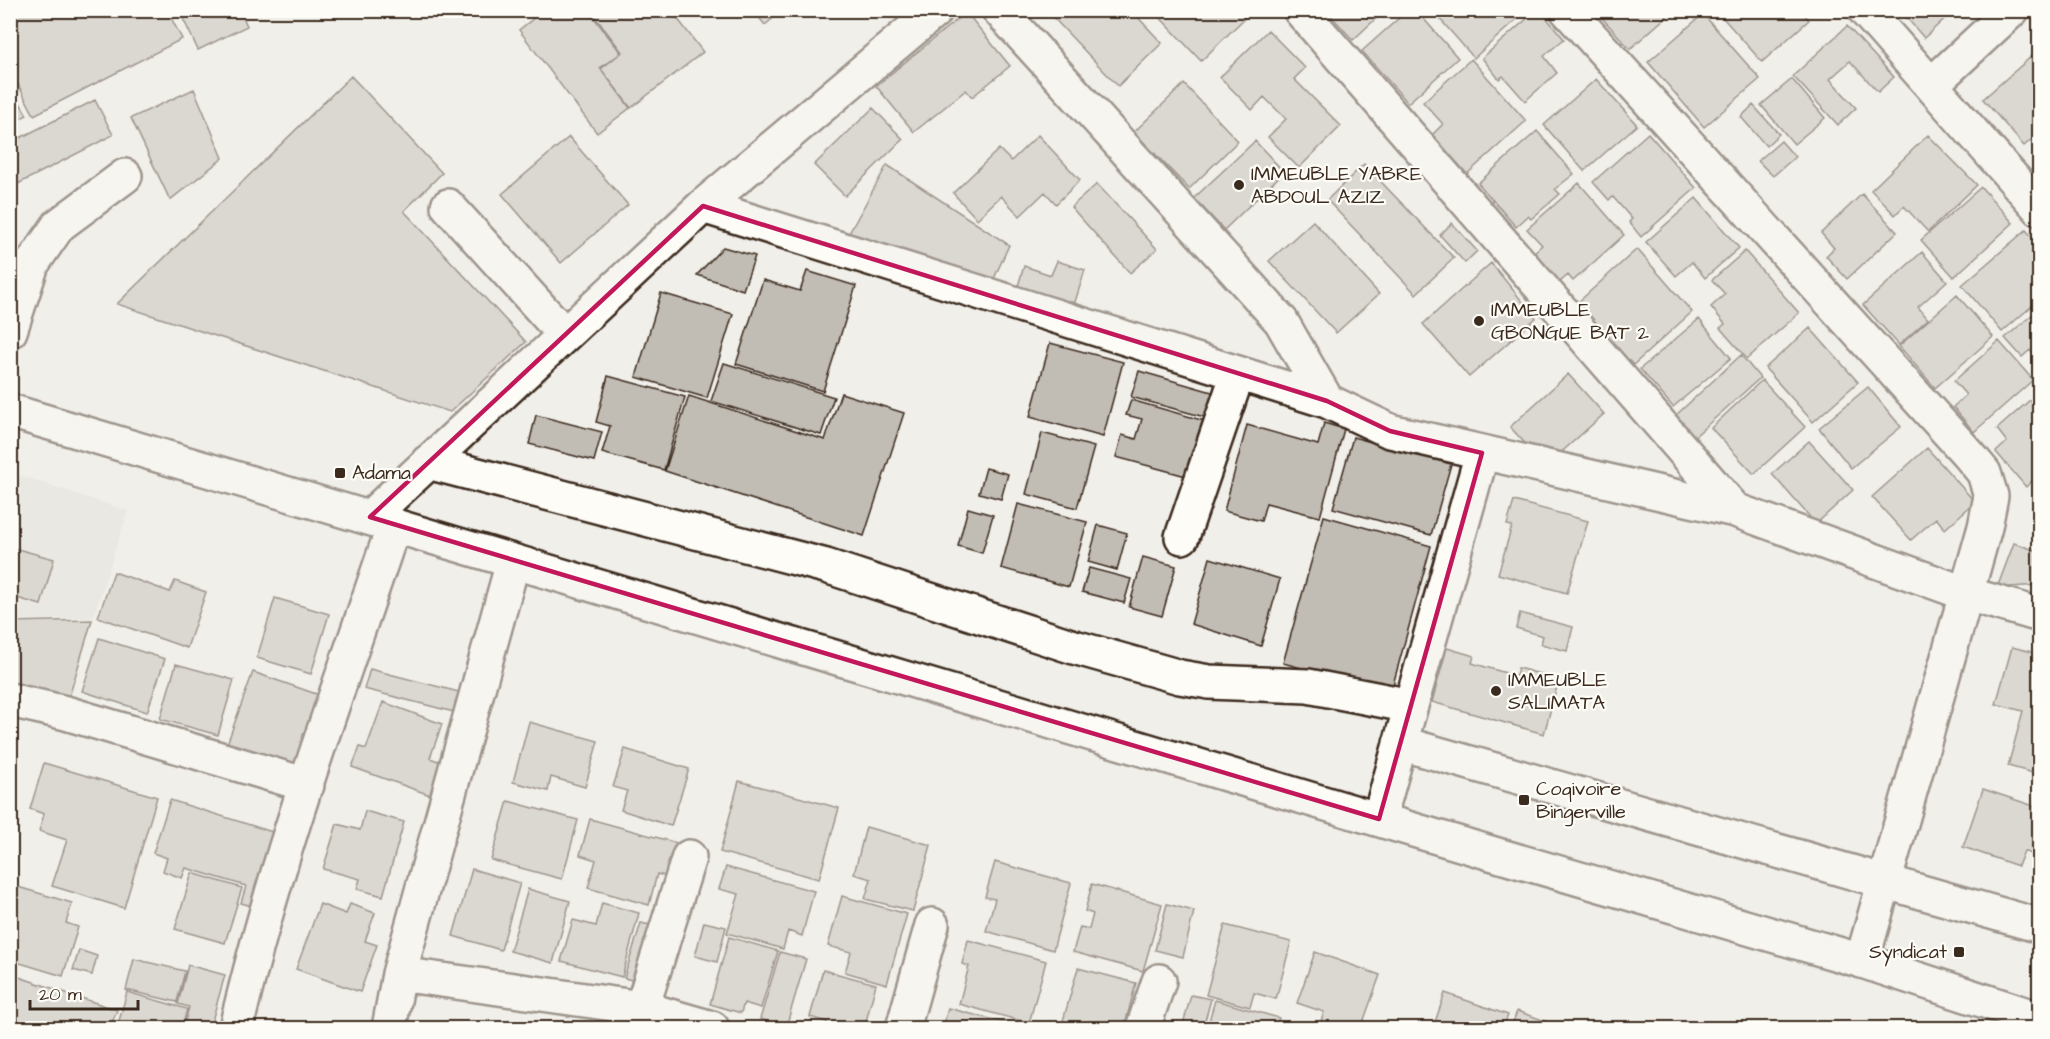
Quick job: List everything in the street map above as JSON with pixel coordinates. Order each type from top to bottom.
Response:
[{"type":"street","points":[[236,1029],[247,984],[307,785],[382,521],[428,462],[564,334],[703,206],[936,10]]},
{"type":"street","points":[[999,10],[1281,321],[1328,401]]},
{"type":"street","points":[[1300,10],[1735,510]]},
{"type":"street","points":[[1567,10],[1984,473],[1991,496],[1967,594],[1862,961]]},
{"type":"street","points":[[1865,10],[2040,209]]},
{"type":"street","points":[[1931,85],[2013,10]]},
{"type":"street","points":[[12,317],[32,264],[59,225],[125,176]]},
{"type":"street","points":[[448,206],[564,334]]},
{"type":"street","points":[[703,206],[1328,401],[1390,431],[1735,510],[1967,594],[2040,615]]},
{"type":"street","points":[[1182,537],[1238,373]]},
{"type":"street","points":[[10,411],[106,442],[382,521],[513,562],[1862,961],[2030,1021]]},
{"type":"street","points":[[1379,819],[1482,453]]},
{"type":"street","points":[[428,462],[826,566],[1074,647],[1180,676],[1209,682],[1308,686],[1411,706]]},
{"type":"street","points":[[389,1029],[399,974],[513,562]]},
{"type":"street","points":[[10,700],[66,713],[307,785]]},
{"type":"street","points":[[1400,743],[2040,926]]},
{"type":"street","points":[[642,1008],[689,857]]},
{"type":"street","points":[[903,1029],[932,925]]},
{"type":"street","points":[[399,974],[642,1008],[712,1029]]},
{"type":"street","points":[[1143,1029],[1159,981]]},
{"type":"highlighted area","points":[[703,206],[1327,401],[1390,431],[1482,453],[1379,819],[370,517]]},
{"type":"shaded area","points":[[10,472],[128,511],[93,618],[11,620]]},
{"type":"building","points":[[167,10],[182,39],[34,115],[10,69],[10,11]]},
{"type":"building","points":[[179,10],[240,10],[247,26],[198,50]]},
{"type":"building","points":[[544,10],[588,10],[621,53],[600,68],[630,108],[597,133],[519,30]]},
{"type":"building","points":[[590,10],[671,10],[703,52],[631,108],[601,69],[622,52]]},
{"type":"building","points":[[753,10],[783,10],[765,25]]},
{"type":"building","points":[[1046,10],[1131,10],[1162,43],[1118,86]]},
{"type":"building","points":[[1153,10],[1253,10],[1201,61]]},
{"type":"building","points":[[1326,10],[1385,10],[1353,40]]},
{"type":"building","points":[[1408,10],[1416,10],[1458,58],[1408,103],[1362,51]]},
{"type":"building","points":[[1432,10],[1527,10],[1474,58]]},
{"type":"building","points":[[1537,10],[1540,10],[1564,39],[1544,56],[1557,73],[1525,101],[1503,76],[1499,79],[1482,58]]},
{"type":"building","points":[[1595,10],[1674,10],[1630,49]]},
{"type":"building","points":[[1716,10],[1801,10],[1809,20],[1762,62]]},
{"type":"building","points":[[1900,10],[1954,10],[1924,38]]},
{"type":"building","points":[[966,12],[1010,66],[972,97],[966,90],[914,132],[876,86]]},
{"type":"building","points":[[1703,14],[1760,79],[1704,127],[1648,62]]},
{"type":"building","points":[[1847,26],[1894,77],[1878,92],[1850,61],[1830,79],[1856,108],[1838,125],[1793,76]]},
{"type":"building","points":[[1268,30],[1305,68],[1294,79],[1341,126],[1299,168],[1268,137],[1286,119],[1264,97],[1252,110],[1220,77]]},
{"type":"building","points":[[2033,55],[2040,62],[2040,132],[2024,146],[1983,99]]},
{"type":"building","points":[[1471,59],[1526,121],[1467,174],[1432,135],[1443,124],[1423,102]]},
{"type":"building","points":[[351,76],[442,173],[404,211],[526,342],[450,412],[117,304]]},
{"type":"building","points":[[1596,79],[1637,125],[1584,171],[1544,125]]},
{"type":"building","points":[[1792,79],[1825,118],[1794,144],[1761,105]]},
{"type":"building","points":[[1184,84],[1238,141],[1189,189],[1134,132]]},
{"type":"building","points":[[10,86],[27,115],[10,124]]},
{"type":"building","points":[[194,89],[223,158],[170,200],[131,118]]},
{"type":"building","points":[[95,100],[113,135],[12,187],[10,143]]},
{"type":"building","points":[[1753,105],[1779,134],[1766,146],[1741,117]]},
{"type":"building","points":[[873,108],[903,139],[845,196],[814,165]]},
{"type":"building","points":[[1537,131],[1574,174],[1555,189],[1560,194],[1531,219],[1528,216],[1516,227],[1478,183]]},
{"type":"building","points":[[1648,133],[1696,188],[1641,237],[1629,222],[1632,219],[1613,197],[1609,200],[1593,182]]},
{"type":"building","points":[[1038,135],[1080,180],[1056,204],[1045,192],[1020,216],[1001,196],[977,219],[953,193],[999,149],[1011,161]]},
{"type":"building","points":[[1928,135],[1977,185],[1928,232],[1904,206],[1895,215],[1871,190]]},
{"type":"building","points":[[569,137],[628,205],[561,263],[502,194]]},
{"type":"building","name":"IMMEUBLE YABRE ABDOUL AZIZ","points":[[1255,141],[1284,172],[1224,230],[1194,198]]},
{"type":"building","points":[[1781,141],[1795,157],[1773,176],[1758,161]]},
{"type":"building","points":[[1364,164],[1454,258],[1416,294],[1327,200]]},
{"type":"building","points":[[887,165],[1009,245],[992,283],[848,235]]},
{"type":"building","points":[[1579,183],[1624,235],[1573,281],[1568,275],[1560,282],[1533,253],[1542,245],[1527,229]]},
{"type":"building","points":[[1097,184],[1157,249],[1130,273],[1071,207]]},
{"type":"building","points":[[1981,187],[2013,223],[1954,277],[1921,240]]},
{"type":"building","points":[[1862,194],[1897,232],[1847,279],[1826,256],[1834,248],[1821,233]]},
{"type":"building","points":[[1696,198],[1739,248],[1705,278],[1692,262],[1676,276],[1646,242]]},
{"type":"building","points":[[1313,221],[1379,294],[1336,333],[1269,261]]},
{"type":"building","points":[[1452,223],[1477,251],[1465,263],[1440,235]]},
{"type":"building","points":[[2026,230],[2040,246],[2040,299],[2002,332],[1962,285]]},
{"type":"building","points":[[723,247],[755,256],[743,290],[697,275]]},
{"type":"building","points":[[1637,249],[1692,312],[1631,367],[1575,305]]},
{"type":"building","points":[[1745,251],[1799,313],[1747,359],[1720,328],[1725,324],[1711,307],[1725,294],[1712,280]]},
{"type":"building","points":[[1922,252],[1947,281],[1918,307],[1928,319],[1899,345],[1863,305]]},
{"type":"building","points":[[1057,261],[1085,270],[1074,305],[1018,286],[1024,266],[1051,275]]},
{"type":"building","name":"IMMEUBLE GBONGUE BAT 2","points":[[1491,263],[1536,318],[1469,377],[1423,324]]},
{"type":"building","points":[[807,271],[856,286],[823,391],[736,364],[763,280],[800,291]]},
{"type":"building","points":[[661,293],[733,314],[707,398],[636,377]]},
{"type":"building","points":[[1957,295],[1993,337],[1935,388],[1899,346]]},
{"type":"building","points":[[2040,308],[2040,361],[2030,350],[2022,357],[2005,338]]},
{"type":"building","points":[[1699,319],[1731,358],[1673,407],[1640,369]]},
{"type":"building","points":[[1810,328],[1858,382],[1813,422],[1765,368]]},
{"type":"building","points":[[1999,341],[2033,380],[1974,432],[1953,407],[1966,395],[1954,381]]},
{"type":"building","points":[[1050,343],[1123,362],[1103,437],[1030,417]]},
{"type":"building","points":[[1741,355],[1760,378],[1694,437],[1675,416]]},
{"type":"building","points":[[724,363],[834,397],[821,435],[711,401]]},
{"type":"building","points":[[1139,371],[1219,394],[1212,419],[1131,397]]},
{"type":"building","points":[[1568,374],[1604,414],[1546,466],[1510,427]]},
{"type":"building","points":[[608,376],[685,397],[664,470],[602,453],[610,426],[596,422]]},
{"type":"building","points":[[1762,380],[1805,427],[1754,474],[1711,428]]},
{"type":"building","points":[[1868,387],[1901,427],[1851,468],[1819,428]]},
{"type":"building","points":[[841,393],[904,413],[864,536],[665,471],[689,396],[825,440]]},
{"type":"building","points":[[2038,393],[2040,487],[2033,480],[2026,487],[1996,452],[2007,442],[1997,429]]},
{"type":"building","points":[[1131,400],[1212,423],[1197,479],[1116,457],[1122,435],[1136,439],[1142,419],[1126,415]]},
{"type":"building","points":[[536,415],[602,432],[594,461],[529,444]]},
{"type":"building","points":[[1324,423],[1344,429],[1320,517],[1266,503],[1261,521],[1224,511],[1247,425],[1318,445]]},
{"type":"building","points":[[1042,433],[1094,447],[1077,508],[1026,494]]},
{"type":"building","points":[[1353,437],[1451,464],[1431,535],[1333,508]]},
{"type":"building","points":[[1809,441],[1853,490],[1816,524],[1772,474]]},
{"type":"building","points":[[1927,448],[1975,502],[1945,529],[1936,518],[1911,540],[1872,497]]},
{"type":"building","points":[[986,468],[1008,474],[1001,499],[979,493]]},
{"type":"building","points":[[1514,501],[1588,521],[1567,593],[1498,574],[1512,526],[1507,525]]},
{"type":"building","points":[[1018,504],[1087,522],[1069,587],[1001,568]]},
{"type":"building","points":[[968,508],[993,515],[982,553],[958,546]]},
{"type":"building","points":[[1324,516],[1431,546],[1391,692],[1283,663]]},
{"type":"building","points":[[1098,525],[1127,533],[1117,570],[1088,562]]},
{"type":"building","points":[[2014,543],[2040,552],[2038,585],[1997,588]]},
{"type":"building","points":[[10,547],[54,559],[41,605],[10,596]]},
{"type":"building","points":[[1143,557],[1176,566],[1162,616],[1129,607]]},
{"type":"building","points":[[1210,558],[1280,579],[1261,646],[1191,624]]},
{"type":"building","points":[[1089,568],[1131,579],[1124,603],[1082,592]]},
{"type":"building","points":[[114,572],[170,592],[175,581],[206,592],[187,648],[98,617]]},
{"type":"building","points":[[275,598],[329,614],[311,674],[257,658]]},
{"type":"building","points":[[1520,613],[1573,627],[1567,651],[1541,644],[1543,636],[1516,628]]},
{"type":"building","points":[[92,620],[67,704],[10,687],[10,622]]},
{"type":"building","points":[[99,638],[165,659],[147,712],[82,691]]},
{"type":"building","points":[[2012,647],[2040,654],[2040,775],[2008,766],[2023,711],[1996,704]]},
{"type":"building","name":"IMMEUBLE SALIMATA","points":[[1447,648],[1474,656],[1472,663],[1516,676],[1518,668],[1559,679],[1544,734],[1432,702]]},
{"type":"building","points":[[176,664],[234,680],[218,735],[160,719]]},
{"type":"building","points":[[370,669],[459,692],[454,712],[364,689]]},
{"type":"building","points":[[253,672],[322,696],[296,769],[227,744]]},
{"type":"building","points":[[383,702],[442,724],[430,758],[441,762],[430,795],[352,767],[360,747],[366,749]]},
{"type":"building","points":[[529,722],[598,741],[585,787],[551,777],[548,791],[513,782]]},
{"type":"building","points":[[625,749],[689,769],[671,826],[621,810],[627,791],[613,787]]},
{"type":"building","points":[[44,763],[157,797],[124,908],[52,886],[67,840],[39,831],[44,814],[30,809]]},
{"type":"building","points":[[739,781],[839,808],[819,879],[720,852]]},
{"type":"building","points":[[1983,789],[2040,808],[2040,840],[2034,855],[2024,851],[2018,866],[1963,847]]},
{"type":"building","points":[[170,800],[282,835],[259,908],[241,903],[246,886],[186,868],[182,878],[163,871],[167,858],[153,853]]},
{"type":"building","points":[[508,801],[578,820],[562,879],[491,860]]},
{"type":"building","points":[[365,811],[404,822],[383,896],[357,889],[360,879],[323,869],[337,824],[360,830]]},
{"type":"building","points":[[590,819],[677,843],[668,877],[657,874],[649,905],[588,888],[596,860],[580,855]]},
{"type":"building","points":[[866,827],[931,845],[913,911],[865,899],[871,879],[854,874]]},
{"type":"building","points":[[995,862],[1071,883],[1053,950],[986,931],[995,899],[985,897]]},
{"type":"building","points":[[726,867],[814,891],[802,936],[788,931],[783,949],[727,933],[739,894],[719,889]]},
{"type":"building","points":[[472,869],[520,883],[501,950],[453,936]]},
{"type":"building","points":[[192,873],[242,888],[225,943],[175,929]]},
{"type":"building","points":[[1092,884],[1162,904],[1143,971],[1073,952],[1080,927],[1089,929],[1093,914],[1085,911]]},
{"type":"building","points":[[18,887],[72,903],[66,923],[78,927],[63,976],[10,960],[10,911]]},
{"type":"building","points":[[528,889],[570,901],[553,963],[510,951]]},
{"type":"building","points":[[842,896],[907,914],[887,984],[845,972],[851,952],[828,946]]},
{"type":"building","points":[[602,903],[639,913],[622,977],[561,961],[573,920],[596,926]]},
{"type":"building","points":[[320,904],[346,914],[350,904],[375,913],[365,941],[377,945],[360,992],[296,969]]},
{"type":"building","points":[[1167,904],[1194,911],[1183,957],[1155,950]]},
{"type":"building","points":[[704,922],[726,927],[717,962],[695,956]]},
{"type":"building","points":[[641,923],[659,927],[643,983],[624,978]]},
{"type":"building","points":[[1225,925],[1291,942],[1276,999],[1254,993],[1250,1007],[1206,995]]},
{"type":"building","points":[[729,937],[778,951],[761,1008],[744,1003],[741,1013],[710,1004]]},
{"type":"building","points":[[968,940],[1046,961],[1029,1023],[959,1004],[969,966],[962,964]]},
{"type":"building","points":[[79,950],[97,956],[92,975],[73,970]]},
{"type":"building","points":[[780,952],[806,959],[786,1027],[760,1019]]},
{"type":"building","points":[[1315,952],[1380,975],[1361,1028],[1319,1028],[1324,1012],[1297,1003]]},
{"type":"building","points":[[134,959],[185,971],[177,1002],[126,990]]},
{"type":"building","points":[[188,965],[225,975],[210,1028],[183,1028],[189,1007],[178,1004]]},
{"type":"building","points":[[1078,968],[1136,983],[1124,1028],[1061,1028]]},
{"type":"building","points":[[823,970],[876,984],[865,1025],[875,1028],[825,1028],[827,1022],[810,1017]]},
{"type":"building","points":[[10,974],[117,1010],[110,1028],[10,1028]]},
{"type":"building","points":[[127,992],[187,1009],[182,1028],[117,1028]]},
{"type":"building","points":[[1445,993],[1508,1015],[1503,1028],[1433,1028]]},
{"type":"building","points":[[1191,995],[1211,999],[1203,1028],[1182,1028]]},
{"type":"building","points":[[1215,1000],[1279,1018],[1276,1028],[1207,1028]]},
{"type":"building","points":[[948,1008],[1025,1028],[943,1028]]},
{"type":"building","points":[[1517,1011],[1557,1025],[1556,1028],[1511,1028]]},
{"type":"place","name":"IMMEUBLE YABRE ABDOUL AZIZ","points":[[1239,185]]},
{"type":"place","name":"IMMEUBLE GBONGUE BAT 2","points":[[1479,321]]},
{"type":"place","name":"Adama","points":[[340,473]]},
{"type":"place","name":"IMMEUBLE SALIMATA","points":[[1496,691]]},
{"type":"place","name":"Coqivoire Bingerville","points":[[1524,800]]},
{"type":"place","name":"Syndicat","points":[[1959,952]]}]
